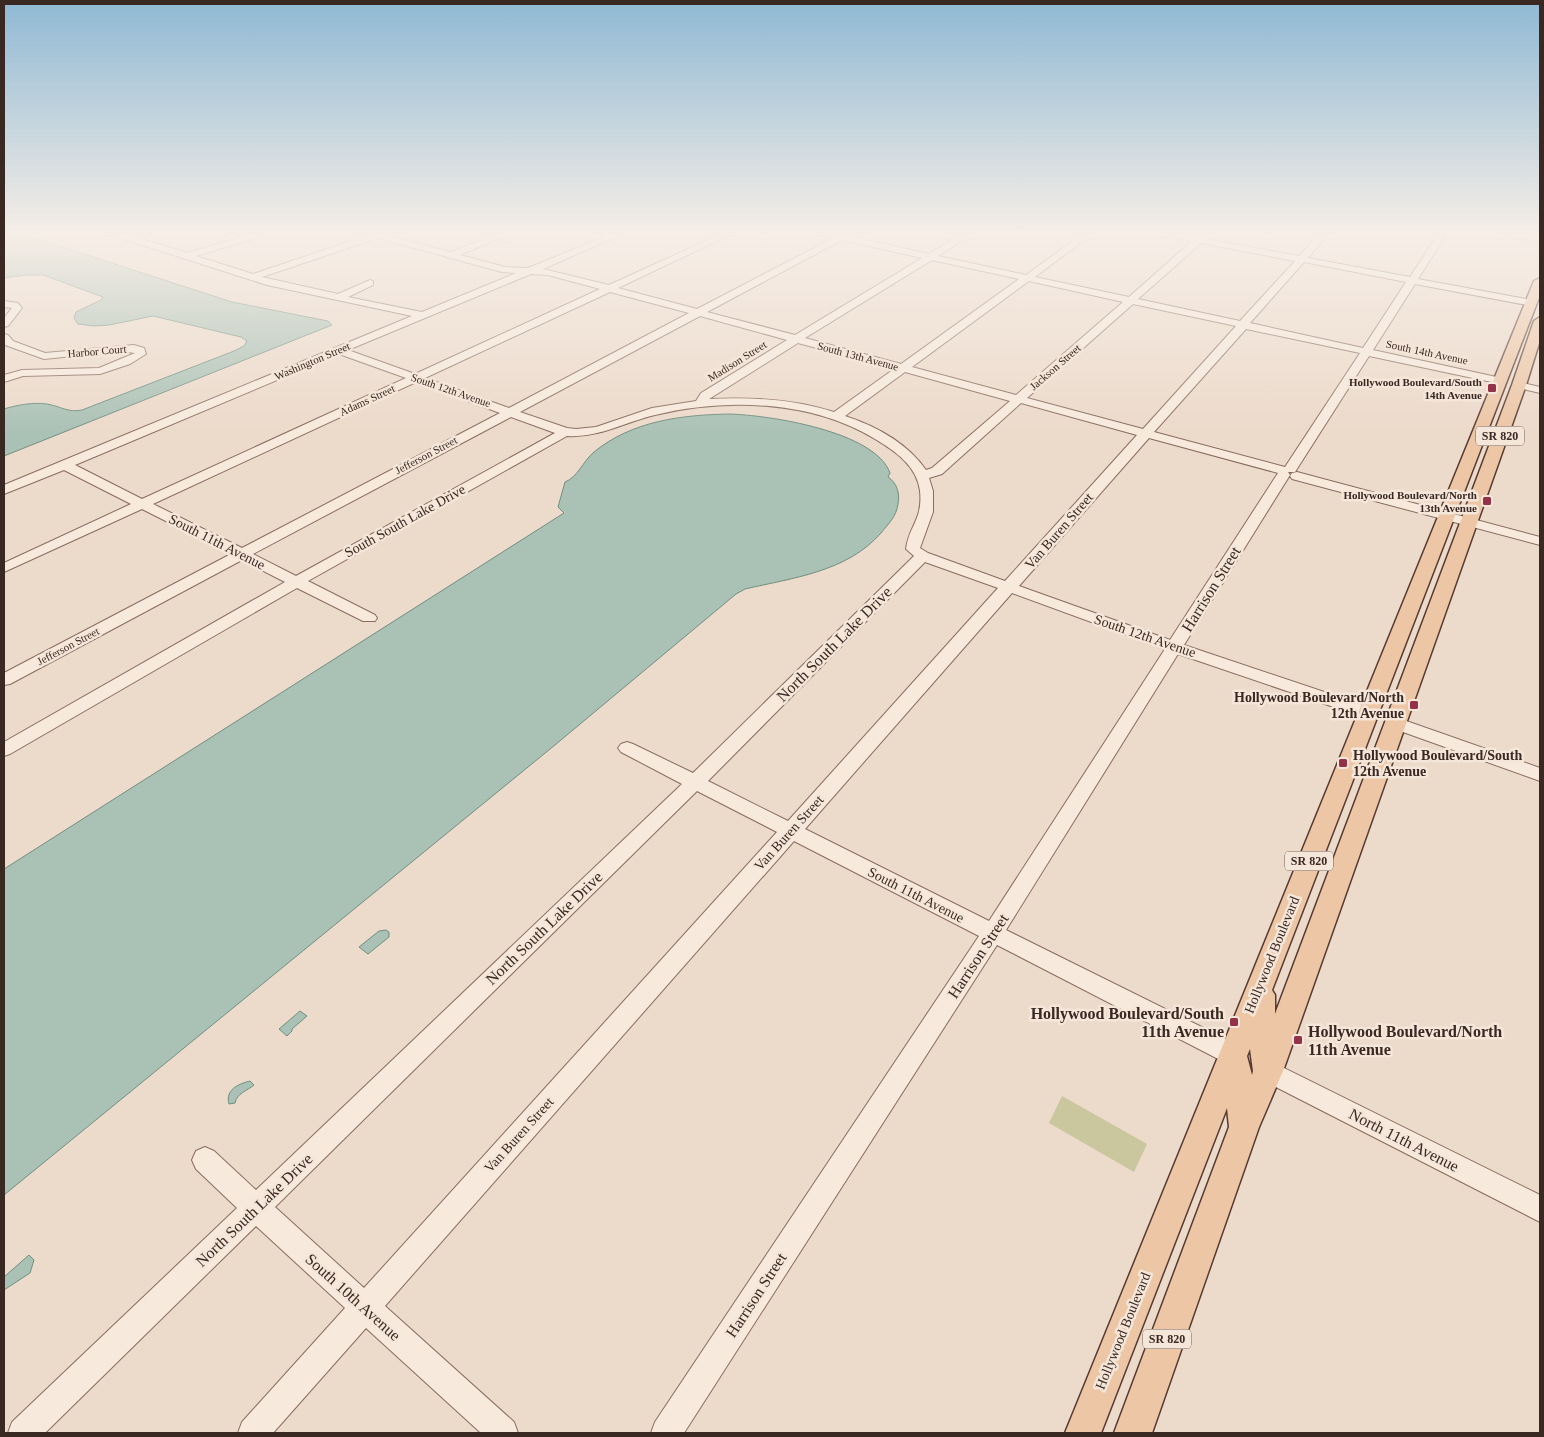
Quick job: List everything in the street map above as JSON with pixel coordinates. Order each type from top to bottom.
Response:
[{"type":"main road","name":"Hollywood Boulevard","points":[[1133,1433],[1244,1127],[1268,1071],[1394,723],[1458,519],[1510,383],[1538,301]]},
{"type":"main road","name":"Hollywood Boulevard","points":[[1083,1433],[1232,1054],[1369,714],[1458,519]]},
{"type":"main road","points":[[1262,980],[1261,1034],[1268,1071]]},
{"type":"main road","points":[[1232,1054],[1239,1081],[1244,1127]]},
{"type":"street","points":[[354,300],[420,315]]},
{"type":"street","name":"Washington Street","points":[[4,490],[456,300]]},
{"type":"street","name":"Adams Street","points":[[4,568],[584,300]]},
{"type":"street","name":"South 13th Avenue","points":[[655,300],[1540,541]]},
{"type":"street","name":"Jefferson Street","points":[[4,680],[722,300]]},
{"type":"street","name":"Madison Street","points":[[701,403],[705,395],[859,300]]},
{"type":"street","points":[[837,416],[996,300]]},
{"type":"street","name":"South 14th Avenue","points":[[1130,300],[1540,390]]},
{"type":"street","name":"Jackson Street","points":[[922,476],[937,471],[1130,300]]},
{"type":"street","name":"Van Buren Street","points":[[252,1433],[1265,300]]},
{"type":"street","name":"Harrison Street","points":[[666,1433],[993,933],[1399,300]]},
{"type":"street","points":[[4,304],[14,305],[17,308],[4,324]]},
{"type":"street","name":"Harbor Court","points":[[4,337],[9,343],[44,356],[127,348],[140,350],[141,354],[126,362],[100,370],[22,373],[4,379]]},
{"type":"street","name":"South 12th Avenue","points":[[337,350],[565,432]]},
{"type":"street","points":[[565,432],[578,434],[594,432],[653,412],[701,403],[779,404],[837,416],[871,431],[899,448],[917,466],[926,489],[926,514],[914,538],[913,549],[923,556]]},
{"type":"street","name":"South South Lake Drive","points":[[4,750],[296,582],[565,432]]},
{"type":"street","name":"South 11th Avenue","points":[[64,465],[369,618]]},
{"type":"street","name":"South 12th Avenue","points":[[923,556],[1008,588],[1369,714]]},
{"type":"street","name":"North South Lake Drive","points":[[23,1433],[694,782],[923,556]]},
{"type":"street","points":[[1394,723],[1540,775]]},
{"type":"street","name":"South 11th Avenue","points":[[627,748],[1232,1054]]},
{"type":"street","name":"North 11th Avenue","points":[[1268,1071],[1540,1209]]},
{"type":"street","name":"South 10th Avenue","points":[[206,1160],[256,1208],[503,1433]]},
{"type":"shaded area","points":[[101,300],[226,300],[328,321],[332,325],[4,456],[4,409],[36,403],[72,411],[82,410],[234,351],[244,346],[247,341],[241,337],[153,316],[109,325],[78,324],[74,318],[76,312]]},
{"type":"shaded area","points":[[729,414],[793,422],[843,436],[864,446],[880,458],[890,473],[888,477],[894,482],[897,489],[899,496],[898,504],[892,520],[867,546],[852,557],[818,572],[745,589],[736,594],[555,745],[4,1195],[4,869],[564,513],[558,507],[565,482],[577,473],[594,452],[609,442],[624,433],[675,418]]},
{"type":"shaded area","points":[[386,930],[389,932],[389,937],[368,954],[359,947],[379,931]]},
{"type":"shaded area","points":[[300,1011],[307,1016],[287,1036],[279,1029]]},
{"type":"shaded area","points":[[250,1081],[254,1085],[240,1094],[235,1103],[229,1104],[228,1099],[231,1091],[237,1086]]},
{"type":"shaded area","points":[[1062,1096],[1147,1144],[1134,1172],[1049,1123]]},
{"type":"shaded area","points":[[29,1255],[34,1260],[30,1273],[4,1290],[4,1277]]},
{"type":"place","name":"Hollywood Boulevard/South 14th Avenue","points":[[1492,388]]},
{"type":"place","name":"Hollywood Boulevard/North 13th Avenue","points":[[1487,501]]},
{"type":"place","name":"Hollywood Boulevard/North 12th Avenue","points":[[1414,705]]},
{"type":"place","name":"Hollywood Boulevard/South 12th Avenue","points":[[1343,763]]},
{"type":"place","name":"Hollywood Boulevard/South 11th Avenue","points":[[1234,1022]]},
{"type":"place","name":"Hollywood Boulevard/North 11th Avenue","points":[[1298,1040]]}]
